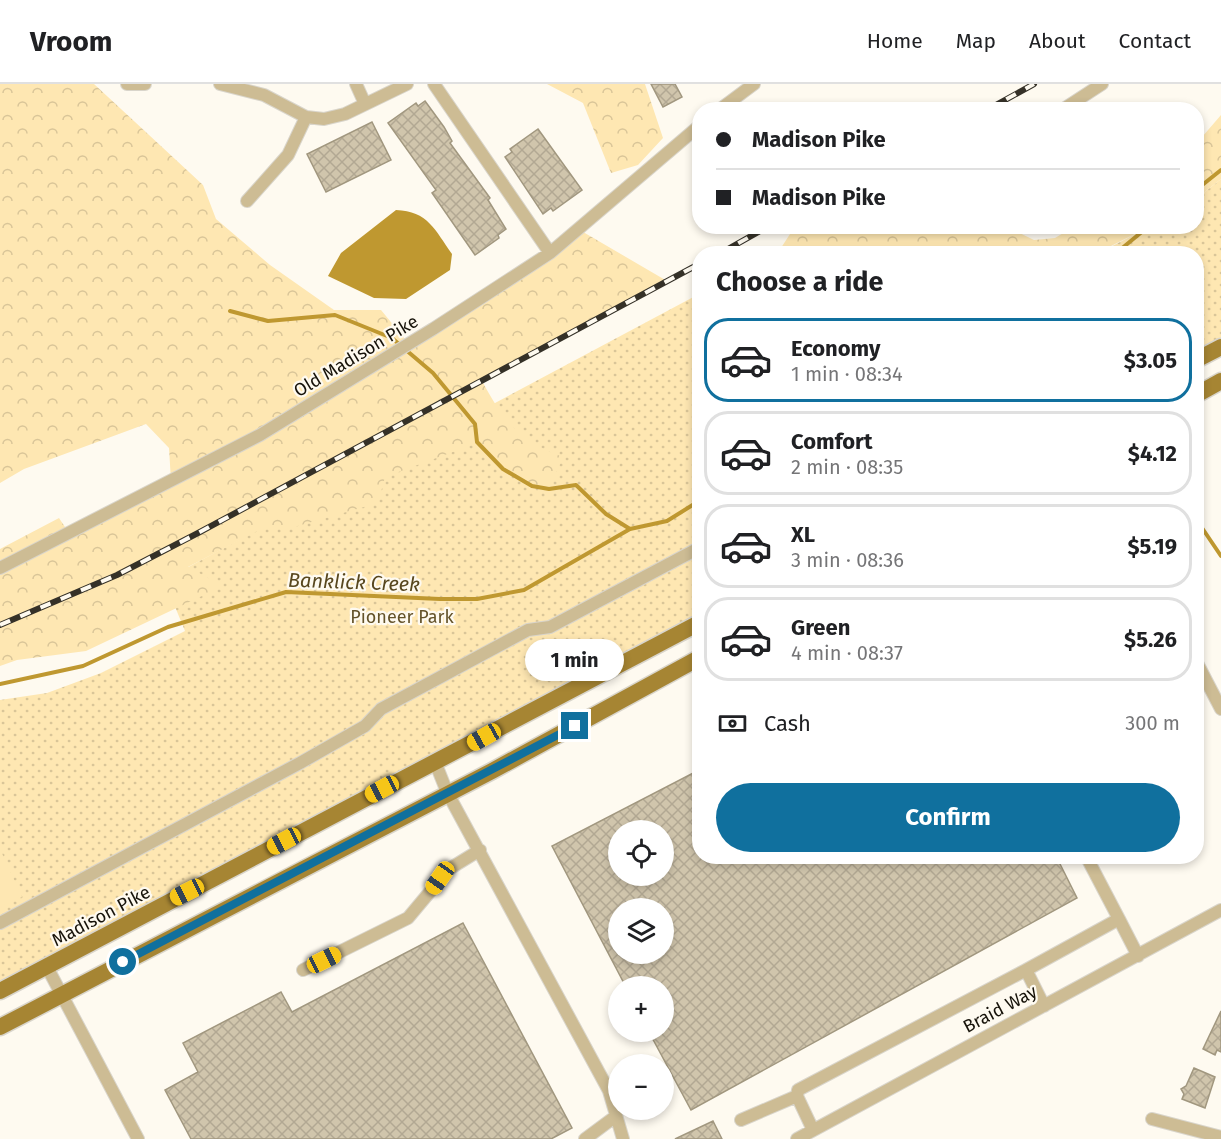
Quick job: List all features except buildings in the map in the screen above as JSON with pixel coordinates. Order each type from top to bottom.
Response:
[{"type":"main road","points":[[1204,356],[1221,347]]},
{"type":"main road","points":[[1204,391],[1221,381]]},
{"type":"main road","name":"Madison Pike","points":[[0,991],[692,627]]},
{"type":"main road","points":[[0,1027],[447,792],[492,771],[692,662]]},
{"type":"street","points":[[127,84],[146,84]]},
{"type":"street","points":[[220,84],[264,95],[306,117],[324,119],[345,114],[406,84]]},
{"type":"street","points":[[356,84],[365,104]]},
{"type":"street","points":[[434,84],[550,253]]},
{"type":"street","points":[[730,102],[754,84]]},
{"type":"street","points":[[1074,102],[1102,84]]},
{"type":"street","points":[[247,201],[288,155],[306,117]]},
{"type":"street","name":"Old Madison Pike","points":[[0,568],[260,435],[433,329],[550,253],[692,132]]},
{"type":"street","points":[[0,923],[300,763],[365,726],[381,709],[528,630],[550,627],[692,552]]},
{"type":"street","points":[[1204,676],[1221,709]]},
{"type":"street","points":[[435,762],[447,792],[608,1089]]},
{"type":"street","points":[[303,970],[408,918],[444,873],[480,850]]},
{"type":"street","points":[[1090,864],[1138,956]]},
{"type":"street","name":"Braid Way","points":[[797,1139],[1221,910]]},
{"type":"street","points":[[813,1130],[797,1096],[798,1090],[1119,919]]},
{"type":"street","points":[[47,967],[138,1139]]},
{"type":"street","points":[[1026,970],[1044,1006]]},
{"type":"street","points":[[741,1120],[797,1096]]},
{"type":"street","points":[[1152,1119],[1221,1137]]},
{"type":"street","points":[[585,1139],[611,1120]]},
{"type":"street","points":[[617,1120],[623,1139]]},
{"type":"green space","points":[[0,84],[94,84],[203,185],[216,219],[270,265],[334,310],[381,310],[409,344],[578,229],[667,281],[482,381],[497,407],[514,428],[535,444],[563,457],[549,489],[518,478],[477,443],[385,477],[378,503],[287,529],[263,528],[188,567],[223,586],[86,651],[17,660],[0,666],[0,549],[59,518],[69,533],[171,481],[169,448],[146,424],[24,469],[0,483]]},
{"type":"green space","points":[[547,84],[645,84],[663,138],[638,165],[611,173],[583,103]]},
{"type":"green space","points":[[1221,115],[1221,179],[1204,193],[1204,135]]},
{"type":"green space","points":[[1221,179],[1221,347],[1204,356],[1204,246],[1112,246],[1136,234],[1204,234],[1204,193]]},
{"type":"green space","points":[[790,234],[1022,234],[1034,240],[1055,238],[1062,234],[1135,234],[1111,246],[782,246]]},
{"type":"green space","name":"Pioneer Park","points":[[692,298],[692,627],[0,991],[0,700],[47,693],[101,673],[185,631],[164,580]]},
{"type":"green space","points":[[0,849],[22,897],[0,907]]},
{"type":"shaded area","points":[[396,210],[416,214],[430,223],[452,254],[450,270],[406,299],[374,298],[328,276],[341,253]]},
{"type":"waterway","name":"Banklick Creek","points":[[1204,184],[1221,170]]},
{"type":"waterway","name":"Banklick Creek","points":[[1125,246],[1139,234]]},
{"type":"waterway","points":[[230,311],[268,321],[335,315],[392,338],[400,345]]},
{"type":"waterway","points":[[406,350],[433,373],[475,424],[477,442],[503,469],[532,486],[549,489],[576,485],[606,514],[630,529]]},
{"type":"waterway","name":"Banklick Creek","points":[[0,684],[83,666],[168,627],[286,592],[477,599],[524,590],[630,529],[667,521],[692,505]]},
{"type":"waterway","points":[[1204,531],[1221,556]]},
{"type":"railway","points":[[1001,102],[1034,84]]},
{"type":"railway","points":[[733,246],[755,234]]},
{"type":"railway","points":[[0,625],[117,575],[692,268]]},
{"type":"route","points":[[123,962],[575,726]]}]
